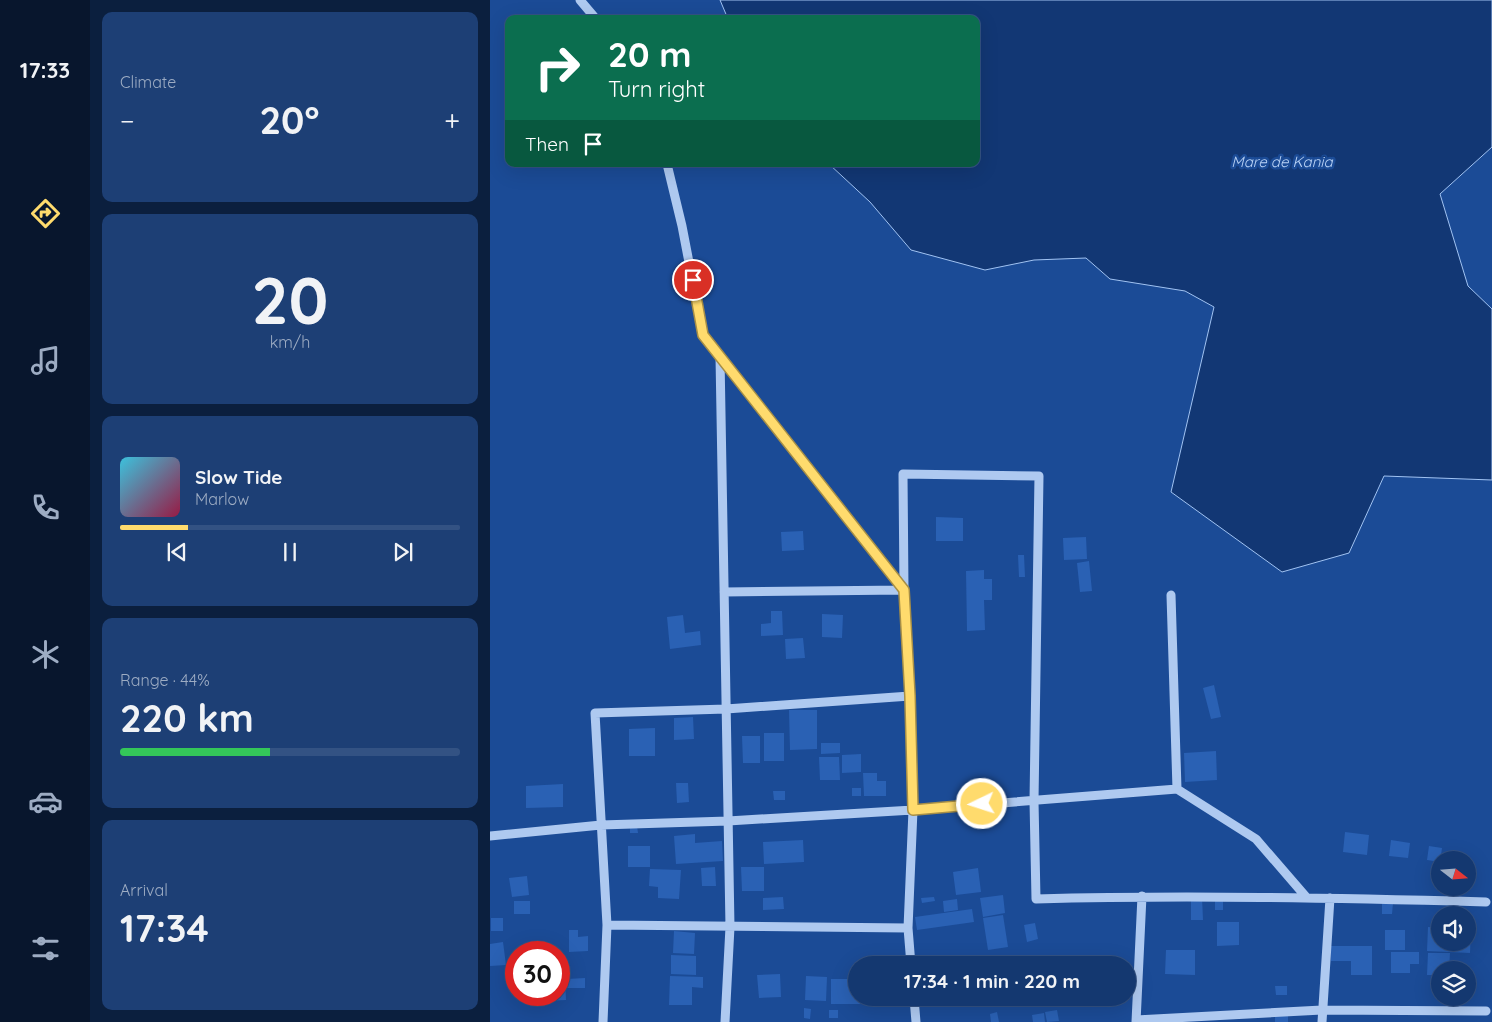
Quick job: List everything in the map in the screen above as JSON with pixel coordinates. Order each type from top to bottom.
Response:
[{"type":"street","points":[[580,0],[593,15]]},
{"type":"street","points":[[668,167],[682,226],[703,335],[904,590]]},
{"type":"street","points":[[720,357],[730,927],[725,1022]]},
{"type":"street","points":[[910,956],[908,928],[913,810],[910,696],[904,590],[903,474],[1039,476],[1034,801],[1036,899],[1142,896],[1486,902]]},
{"type":"street","points":[[724,592],[904,590]]},
{"type":"street","points":[[1171,595],[1177,789]]},
{"type":"street","points":[[603,1022],[607,925],[595,713],[726,709],[910,696]]},
{"type":"street","points":[[490,836],[601,825],[728,821],[913,810],[1177,789],[1256,839],[1307,898]]},
{"type":"street","points":[[1142,896],[1136,1021],[1322,1010],[1486,1011]]},
{"type":"street","points":[[1322,1022],[1330,898]]},
{"type":"street","points":[[607,925],[908,928]]},
{"type":"street","points":[[915,1006],[916,1022]]},
{"type":"water","name":"Mare de Kania","points":[[720,0],[1492,0],[1492,147],[1440,194],[1468,286],[1492,309],[1492,480],[1384,476],[1349,553],[1282,572],[1171,492],[1214,307],[1185,291],[1110,279],[1086,258],[1034,260],[985,270],[911,250],[870,202],[832,167],[980,167],[980,15],[726,15]]},
{"type":"building","points":[[936,517],[963,518],[963,541],[936,541]]},
{"type":"building","points":[[803,531],[804,550],[782,551],[781,532]]},
{"type":"building","points":[[1086,537],[1087,559],[1064,560],[1063,538]]},
{"type":"building","points":[[1018,555],[1024,555],[1025,577],[1019,577]]},
{"type":"building","points":[[1089,561],[1092,591],[1080,592],[1077,563]]},
{"type":"building","points":[[984,570],[984,579],[992,579],[992,600],[984,600],[985,630],[967,631],[966,571]]},
{"type":"building","points":[[771,611],[782,611],[783,635],[761,636],[761,624],[771,623]]},
{"type":"building","points":[[822,614],[843,615],[842,638],[822,637]]},
{"type":"building","points":[[683,615],[685,633],[700,631],[701,645],[670,649],[667,617]]},
{"type":"building","points":[[803,638],[805,658],[786,659],[785,639]]},
{"type":"building","points":[[1214,685],[1221,717],[1211,719],[1203,688]]},
{"type":"building","points":[[789,710],[817,710],[817,749],[790,750]]},
{"type":"building","points":[[693,717],[694,739],[674,740],[674,718]]},
{"type":"building","points":[[655,728],[655,756],[629,756],[629,729]]},
{"type":"building","points":[[764,733],[784,733],[784,761],[764,761]]},
{"type":"building","points":[[742,736],[760,736],[760,763],[743,763]]},
{"type":"building","points":[[821,743],[840,743],[840,753],[821,754]]},
{"type":"building","points":[[1216,751],[1217,780],[1185,782],[1184,753]]},
{"type":"building","points":[[861,754],[861,772],[842,773],[842,755]]},
{"type":"building","points":[[819,757],[839,757],[840,780],[820,780]]},
{"type":"building","points":[[863,773],[877,773],[877,781],[886,781],[886,796],[864,796]]},
{"type":"building","points":[[676,783],[688,783],[689,802],[677,803]]},
{"type":"building","points":[[563,784],[563,807],[526,808],[526,786]]},
{"type":"building","points":[[852,788],[861,788],[861,796],[852,796]]},
{"type":"building","points":[[773,791],[785,791],[785,800],[774,800]]},
{"type":"building","points":[[637,826],[638,833],[630,833],[630,827]]},
{"type":"building","points":[[1345,832],[1369,835],[1367,855],[1343,852]]},
{"type":"building","points":[[695,834],[695,843],[722,841],[723,861],[676,864],[674,836]]},
{"type":"building","points":[[803,840],[804,862],[764,864],[763,842]]},
{"type":"building","points":[[1391,840],[1410,843],[1408,858],[1389,856]]},
{"type":"building","points":[[628,846],[650,846],[650,867],[628,867]]},
{"type":"building","points":[[1429,846],[1442,848],[1442,851],[1431,851],[1431,861],[1427,860]]},
{"type":"building","points":[[715,867],[716,886],[702,886],[701,868]]},
{"type":"building","points":[[741,867],[764,867],[764,891],[742,891]]},
{"type":"building","points":[[978,868],[981,892],[956,895],[953,872]]},
{"type":"building","points":[[650,869],[681,870],[679,899],[658,898],[658,887],[649,886]]},
{"type":"building","points":[[527,876],[529,895],[512,897],[509,878]]},
{"type":"building","points":[[1003,895],[1005,913],[983,917],[980,898]]},
{"type":"building","points":[[783,897],[784,909],[763,910],[763,898]]},
{"type":"building","points":[[934,897],[935,901],[922,903],[921,898]]},
{"type":"building","points":[[1202,897],[1203,920],[1191,920],[1191,898]]},
{"type":"building","points":[[1215,898],[1223,898],[1223,910],[1215,910]]},
{"type":"building","points":[[957,899],[958,910],[944,912],[943,901]]},
{"type":"building","points":[[514,901],[530,901],[530,914],[514,914]]},
{"type":"building","points":[[1382,902],[1393,903],[1392,914],[1382,914]]},
{"type":"building","points":[[972,909],[974,922],[917,930],[915,917]]},
{"type":"building","points":[[1003,915],[1008,947],[988,950],[983,918]]},
{"type":"building","points":[[491,918],[503,918],[503,931],[491,931]]},
{"type":"building","points":[[1217,922],[1239,922],[1239,945],[1217,946]]},
{"type":"building","points":[[1035,923],[1038,939],[1027,942],[1024,925]]},
{"type":"building","points":[[1428,927],[1431,927],[1431,951],[1470,951],[1470,953],[1427,951]]},
{"type":"building","points":[[569,930],[578,930],[578,937],[588,936],[588,951],[570,952]]},
{"type":"building","points":[[1385,930],[1405,930],[1405,950],[1385,950]]},
{"type":"building","points":[[674,931],[695,933],[694,954],[673,953]]},
{"type":"building","points":[[503,942],[505,965],[490,966],[490,944]]},
{"type":"building","points":[[1331,946],[1372,946],[1372,975],[1351,975],[1351,961],[1331,961]]},
{"type":"building","points":[[1166,950],[1195,950],[1195,975],[1165,974]]},
{"type":"building","points":[[1391,952],[1419,952],[1419,964],[1410,964],[1410,973],[1391,973]]},
{"type":"building","points":[[1428,953],[1450,953],[1450,961],[1431,961],[1431,975],[1427,975]]},
{"type":"building","points":[[671,955],[696,956],[696,975],[671,974]]},
{"type":"building","points":[[780,974],[781,997],[759,998],[757,975]]},
{"type":"building","points":[[670,976],[703,977],[703,988],[692,987],[692,1005],[669,1005]]},
{"type":"building","points":[[806,976],[827,977],[826,1001],[805,1000]]},
{"type":"building","points":[[585,978],[585,988],[570,988],[570,979]]},
{"type":"building","points":[[831,979],[848,979],[848,1004],[831,1004]]},
{"type":"building","points":[[1275,986],[1287,986],[1287,995],[1276,995]]},
{"type":"building","points":[[804,1008],[811,1009],[810,1019],[804,1018]]},
{"type":"building","points":[[829,1010],[838,1010],[838,1018],[829,1018]]},
{"type":"building","points":[[1057,1010],[1059,1021],[1047,1022],[1045,1012]]},
{"type":"building","points":[[1275,1011],[1288,1011],[1288,1022],[1275,1022]]},
{"type":"building","points":[[997,1012],[999,1022],[991,1022],[990,1014]]},
{"type":"building","points":[[1044,1013],[1045,1022],[1033,1022],[1032,1015]]},
{"type":"route","points":[[693,280],[703,335],[904,590],[910,696],[913,810],[982,804]]}]
